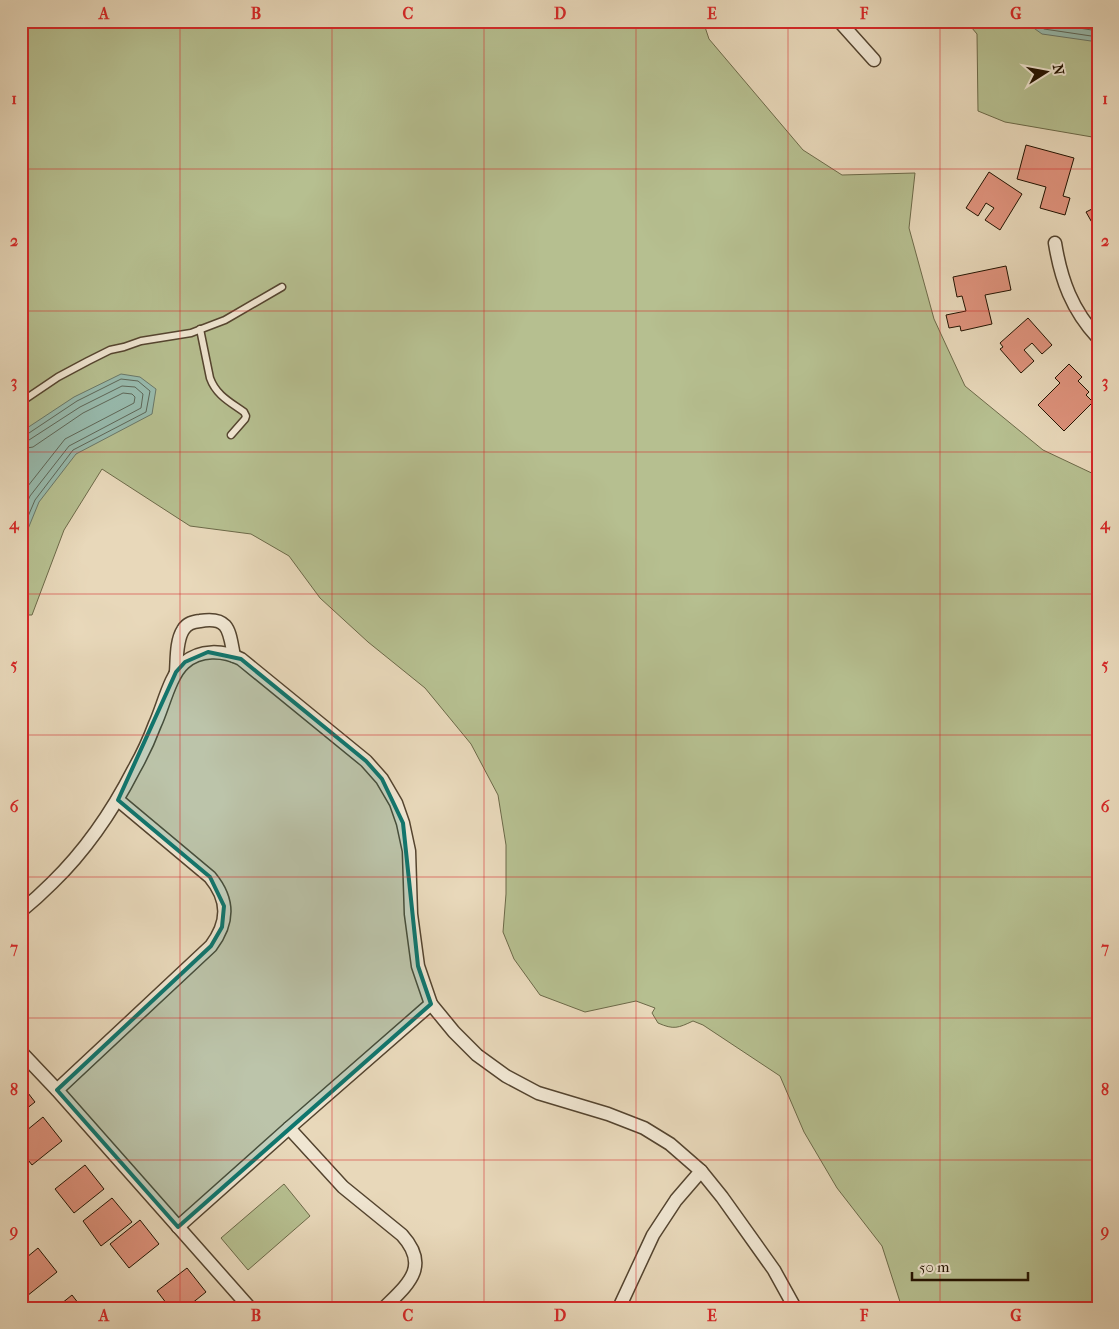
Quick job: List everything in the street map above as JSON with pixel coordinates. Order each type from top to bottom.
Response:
[{"type":"street","points":[[839,21],[874,60]]},
{"type":"street","points":[[1055,243],[1061,273],[1072,302],[1086,325],[1098,338]]},
{"type":"street","points":[[21,912],[53,883],[83,848],[118,800],[155,725],[176,672],[181,635],[187,625],[192,622],[210,619],[218,620],[228,628],[234,656]]},
{"type":"street","points":[[176,672],[185,662],[208,652],[221,652],[241,659],[366,761],[382,779],[396,803],[403,823],[409,851],[411,914],[418,966],[431,1004],[454,1032],[477,1055],[506,1076],[538,1093],[608,1114],[644,1128],[670,1144],[701,1171],[722,1197],[774,1270],[796,1308]]},
{"type":"street","points":[[57,1090],[211,946],[218,937],[222,927],[224,906],[222,895],[217,885],[210,877],[118,800]]},
{"type":"street","points":[[178,1227],[431,1004]]},
{"type":"street","points":[[21,1052],[57,1090],[246,1306]]},
{"type":"street","points":[[289,1128],[344,1187],[402,1235],[410,1244],[414,1255],[415,1267],[411,1279],[384,1308]]},
{"type":"street","points":[[619,1308],[653,1235],[676,1200],[701,1171]]},
{"type":"lane","points":[[21,402],[58,377],[110,350],[141,341],[183,335],[225,320],[282,287]]},
{"type":"lane","points":[[200,329],[212,385],[222,396],[244,412],[246,416],[231,435]]},
{"type":"highlighted area","points":[[208,652],[241,659],[366,761],[382,779],[403,823],[418,966],[431,1004],[178,1227],[57,1090],[211,946],[222,927],[224,906],[210,877],[118,800],[176,672],[185,662]]},
{"type":"green space","points":[[21,21],[703,21],[709,39],[803,150],[842,175],[915,173],[909,228],[934,319],[965,386],[1043,450],[1098,476],[1098,1308],[902,1308],[882,1246],[837,1188],[804,1132],[780,1076],[703,1025],[693,1021],[676,1027],[668,1027],[658,1023],[652,1013],[655,1008],[636,1001],[585,1012],[540,995],[514,959],[503,932],[506,894],[506,845],[498,795],[471,744],[425,688],[368,642],[320,598],[289,556],[251,534],[190,526],[102,469],[64,530],[32,615],[21,615]]},
{"type":"green space","points":[[966,21],[1098,21],[1098,138],[1005,122],[978,111],[977,34]]},
{"type":"green space","points":[[284,1184],[310,1216],[248,1270],[221,1238]]},
{"type":"water","points":[[1024,21],[1098,21],[1098,42],[1042,34]]},
{"type":"water","points":[[121,374],[140,377],[156,389],[152,414],[76,454],[39,502],[21,546],[21,432],[74,397]]},
{"type":"building","points":[[1026,145],[1074,158],[1063,196],[1070,198],[1065,215],[1040,208],[1046,187],[1017,179]]},
{"type":"building","points":[[989,172],[1022,194],[1000,230],[985,220],[994,208],[986,203],[978,216],[966,208]]},
{"type":"building","points":[[1098,206],[1098,233],[1086,212]]},
{"type":"building","points":[[1006,266],[1011,290],[985,295],[992,324],[961,331],[960,326],[949,328],[946,315],[966,311],[962,296],[957,297],[953,277]]},
{"type":"building","points":[[1028,318],[1052,345],[1042,354],[1032,343],[1024,350],[1034,361],[1021,373],[1000,349],[1003,347],[1000,343]]},
{"type":"building","points":[[1069,364],[1082,377],[1078,381],[1089,392],[1086,395],[1093,402],[1064,431],[1038,405],[1060,383],[1055,378]]},
{"type":"building","points":[[21,1084],[35,1102],[21,1113]]},
{"type":"building","points":[[43,1117],[62,1141],[32,1165],[21,1151],[21,1135]]},
{"type":"building","points":[[85,1165],[104,1189],[74,1213],[55,1189]]},
{"type":"building","points":[[112,1198],[132,1222],[101,1246],[83,1221]]},
{"type":"building","points":[[140,1220],[159,1244],[129,1268],[110,1244]]},
{"type":"building","points":[[38,1248],[57,1272],[27,1296],[21,1288],[21,1262]]},
{"type":"building","points":[[187,1268],[206,1292],[186,1308],[170,1308],[157,1291]]},
{"type":"building","points":[[72,1295],[82,1308],[56,1308]]}]
